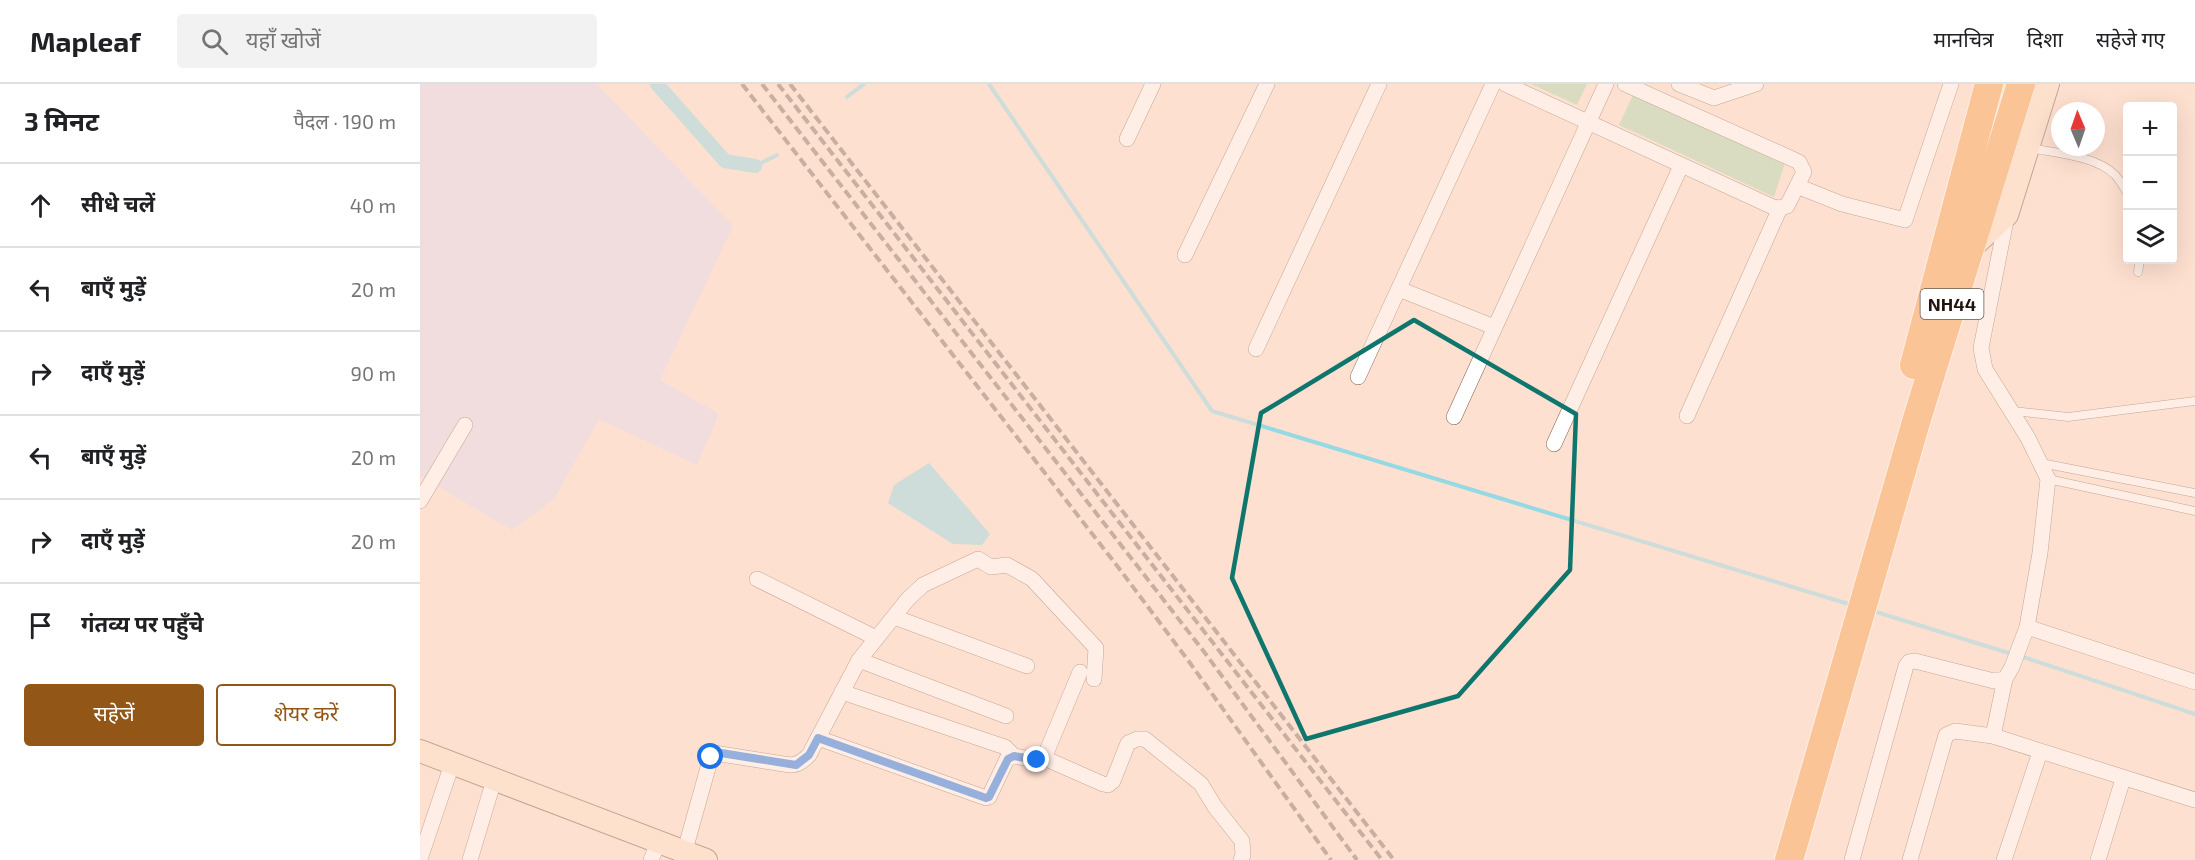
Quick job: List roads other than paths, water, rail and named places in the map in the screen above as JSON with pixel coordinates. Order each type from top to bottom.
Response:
[{"type":"highway","name":"NH44","points":[[1789,860],[1878,522],[1903,406],[1989,84]]},
{"type":"highway","name":"NH44","points":[[1771,860],[1878,522],[1969,250],[2021,84]]},
{"type":"street","points":[[1127,139],[1153,84]]},
{"type":"street","points":[[1185,255],[1268,84]]},
{"type":"street","points":[[1256,349],[1379,84]]},
{"type":"street","points":[[1358,377],[1493,84]]},
{"type":"street","points":[[1505,84],[1773,207],[1787,206],[1804,172],[1799,162],[1625,84]]},
{"type":"street","points":[[1454,417],[1606,84]]},
{"type":"street","points":[[1679,84],[1712,91],[1756,84]]},
{"type":"street","points":[[1797,186],[1842,204],[1905,220],[1951,84]]},
{"type":"street","points":[[1993,736],[2009,673],[2027,627],[2040,553],[2048,479],[2012,411],[1985,369],[1981,348],[2007,215],[2048,84]]},
{"type":"street","points":[[1712,91],[1713,123]]},
{"type":"street","points":[[1554,444],[1681,166]]},
{"type":"street","points":[[1688,416],[1780,208]]},
{"type":"street","points":[[1969,250],[2007,215]]},
{"type":"street","points":[[1399,288],[1494,327]]},
{"type":"street","points":[[420,501],[465,425]]},
{"type":"street","points":[[685,850],[714,753],[796,765],[809,755],[859,660],[915,591],[978,559],[990,567],[1007,565],[1032,579],[1096,648],[1094,679]]},
{"type":"street","points":[[757,579],[876,638]]},
{"type":"street","points":[[894,617],[1027,666]]},
{"type":"street","points":[[2027,627],[2195,682]]},
{"type":"street","points":[[859,660],[1006,716]]},
{"type":"street","points":[[1852,860],[1909,662],[1915,661],[1994,681],[2009,673]]},
{"type":"street","points":[[1044,758],[1080,672]]},
{"type":"street","points":[[842,692],[1005,747],[1014,756],[1037,760],[1044,758],[1108,785],[1113,781],[1128,743],[1137,739],[1145,740],[1201,784],[1215,807],[1242,841],[1241,860]]},
{"type":"street","points":[[1910,860],[1946,735],[1956,731],[1993,736],[2195,800]]},
{"type":"street","points":[[818,738],[930,777],[982,798],[989,797],[1008,759],[1014,756]]},
{"type":"street","points":[[420,751],[494,780],[655,850],[685,850],[706,860]]},
{"type":"street","points":[[2004,860],[2040,752]]},
{"type":"street","points":[[420,859],[452,764]]},
{"type":"street","points":[[2098,860],[2123,779]]},
{"type":"street","points":[[470,860],[494,780]]},
{"type":"lane","points":[[2028,148],[2092,161],[2115,175],[2123,188]]},
{"type":"lane","points":[[2138,272],[2139,264]]},
{"type":"lane","points":[[2012,411],[2068,417],[2195,401]]},
{"type":"lane","points":[[2041,463],[2195,493]]},
{"type":"lane","points":[[2048,479],[2195,511]]},
{"type":"lane","points":[[2138,499],[2143,483]]},
{"type":"water","points":[[929,463],[990,534],[982,545],[953,544],[888,503],[894,485]]},
{"type":"waterway","points":[[657,84],[725,161],[755,166]]},
{"type":"waterway","points":[[847,97],[864,84]]},
{"type":"waterway","points":[[989,84],[1212,411],[1852,605]]},
{"type":"waterway","points":[[755,166],[777,155]]},
{"type":"waterway","points":[[1873,611],[2012,654]]},
{"type":"waterway","points":[[2020,656],[2195,714]]},
{"type":"railway","points":[[742,84],[1118,567],[1331,860]]},
{"type":"railway","points":[[762,84],[1205,653],[1357,860]]},
{"type":"railway","points":[[778,84],[1382,860]]},
{"type":"railway","points":[[790,84],[1394,860]]}]
